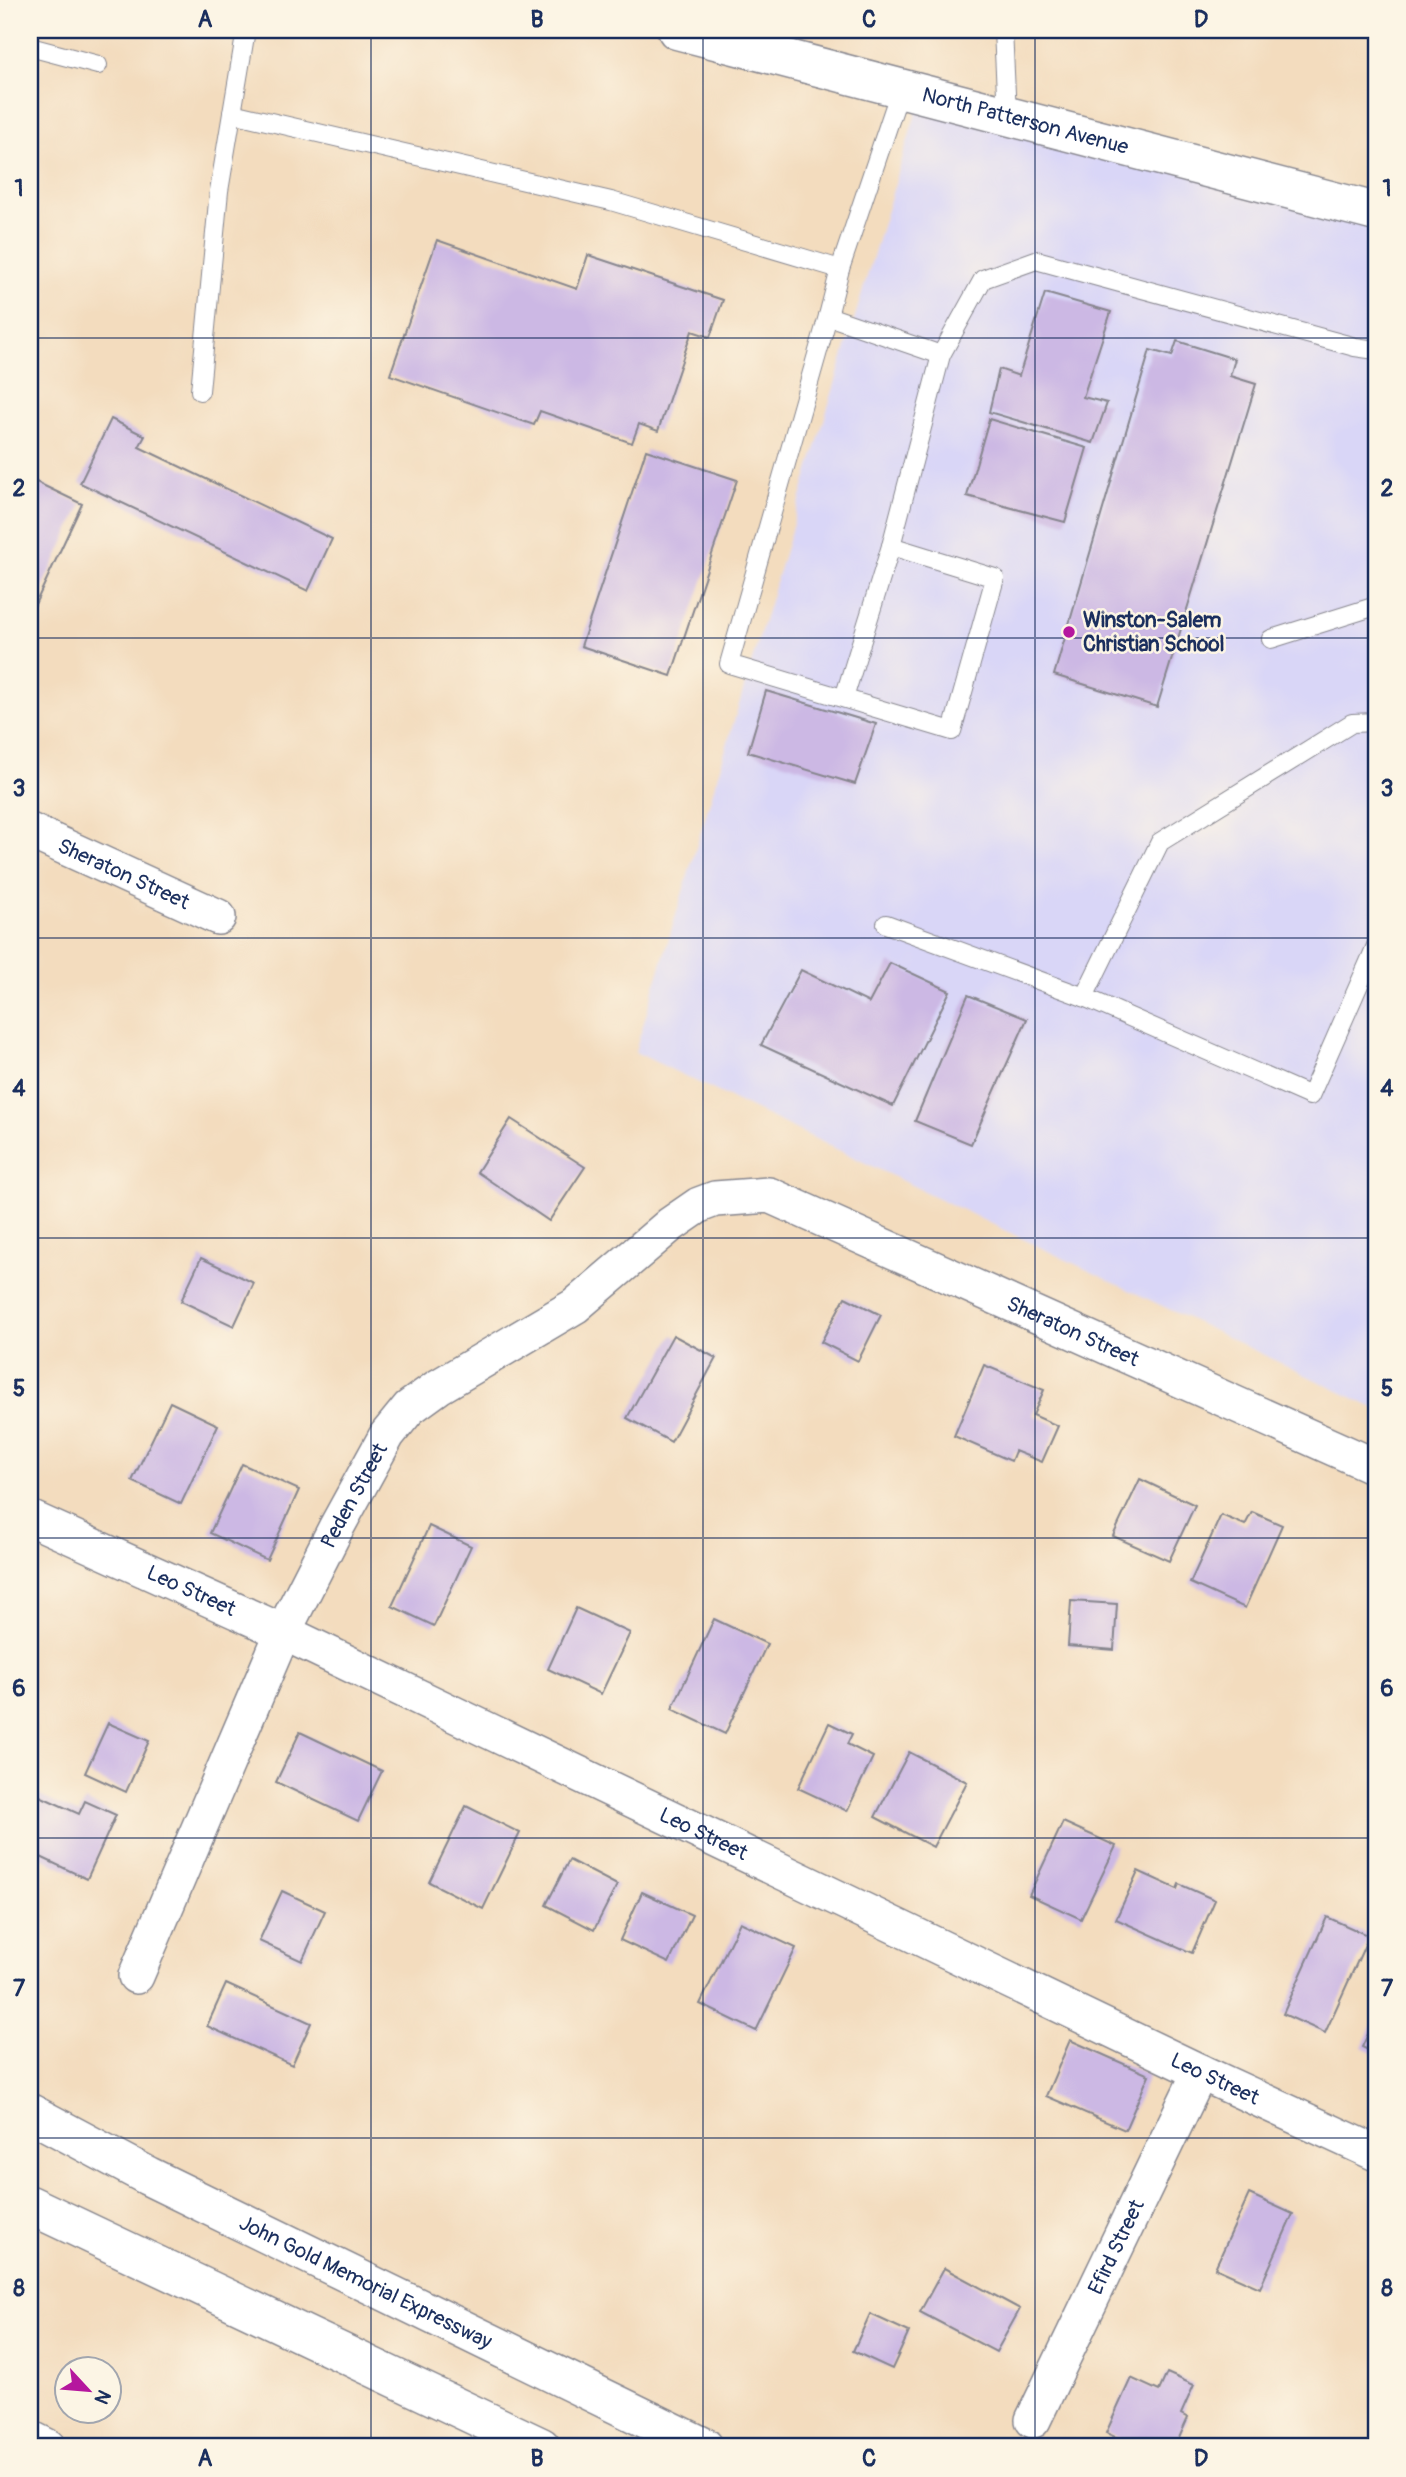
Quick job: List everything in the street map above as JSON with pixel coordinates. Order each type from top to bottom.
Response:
[{"type":"main road","name":"North Patterson Avenue","points":[[677,30],[1376,212]]},
{"type":"main road","name":"John Gold Memorial Expressway","points":[[30,2113],[148,2176],[704,2447]]},
{"type":"main road","points":[[30,2205],[541,2447]]},
{"type":"street","name":"Sheraton Street","points":[[30,831],[218,917]]},
{"type":"street","name":"Sheraton Street","points":[[769,1195],[1376,1467]]},
{"type":"street","name":"Peden Street","points":[[136,1976],[283,1632],[335,1528],[387,1436],[409,1408],[438,1387],[575,1306],[670,1225],[699,1205],[715,1199],[769,1195]]},
{"type":"street","name":"Leo Street","points":[[30,1518],[283,1632],[1200,2072],[1376,2153]]},
{"type":"street","name":"Efird Street","points":[[1033,2420],[1200,2072]]},
{"type":"street","points":[[30,2438],[48,2447]]},
{"type":"lane","points":[[200,391],[219,191],[246,30]]},
{"type":"lane","points":[[1003,30],[1007,115]]},
{"type":"lane","points":[[30,47],[98,65]]},
{"type":"lane","points":[[891,546],[995,578],[952,731],[729,664],[840,269],[901,88]]},
{"type":"lane","points":[[232,113],[611,201],[840,269]]},
{"type":"lane","points":[[844,698],[891,546],[942,355],[983,279],[1035,260],[1355,347],[1376,350]]},
{"type":"lane","points":[[828,316],[942,355]]},
{"type":"lane","points":[[1271,639],[1376,606]]},
{"type":"lane","points":[[1084,997],[1160,842],[1352,723],[1376,722]]},
{"type":"lane","points":[[886,924],[1084,997],[1310,1096],[1376,946]]},
{"type":"shaded area","name":"Winston-Salem Christian School","points":[[922,93],[1376,212],[1376,1409],[635,1052]]},
{"type":"building","points":[[437,240],[577,289],[588,255],[723,300],[710,337],[692,331],[658,431],[639,424],[632,443],[540,411],[534,425],[390,375]]},
{"type":"building","points":[[1045,293],[1111,312],[1083,397],[1107,403],[1093,443],[989,412],[999,369],[1019,376]]},
{"type":"building","points":[[1177,341],[1235,359],[1230,376],[1256,384],[1157,707],[1054,675],[1150,350],[1172,356]]},
{"type":"building","points":[[111,419],[145,436],[139,447],[332,539],[308,591],[80,483]]},
{"type":"building","points":[[989,419],[1087,448],[1065,522],[967,496]]},
{"type":"building","points":[[646,450],[737,480],[671,676],[581,646]]},
{"type":"building","points":[[30,479],[82,504],[30,615]]},
{"type":"building","points":[[766,691],[876,724],[855,784],[748,752]]},
{"type":"building","points":[[890,963],[950,991],[893,1106],[761,1045],[801,970],[869,1003]]},
{"type":"building","points":[[968,995],[1027,1019],[971,1144],[915,1121]]},
{"type":"building","points":[[511,1119],[585,1167],[549,1221],[477,1172]]},
{"type":"building","points":[[201,1258],[254,1283],[234,1326],[181,1301]]},
{"type":"building","points":[[845,1297],[881,1315],[858,1361],[821,1342]]},
{"type":"building","points":[[673,1335],[716,1358],[671,1442],[627,1418]]},
{"type":"building","points":[[984,1365],[1044,1390],[1033,1415],[1058,1426],[1042,1462],[1015,1451],[1011,1461],[954,1436]]},
{"type":"building","points":[[170,1402],[218,1425],[181,1504],[132,1481]]},
{"type":"building","points":[[242,1464],[299,1490],[267,1560],[210,1533]]},
{"type":"building","points":[[1140,1479],[1195,1505],[1169,1561],[1113,1536]]},
{"type":"building","points":[[1252,1512],[1282,1525],[1245,1608],[1190,1583],[1221,1515],[1245,1525]]},
{"type":"building","points":[[429,1526],[471,1546],[434,1626],[392,1606]]},
{"type":"building","points":[[1071,1601],[1117,1604],[1114,1650],[1068,1646]]},
{"type":"building","points":[[576,1608],[630,1633],[601,1694],[548,1669]]},
{"type":"building","points":[[714,1619],[767,1644],[725,1734],[672,1709]]},
{"type":"building","points":[[108,1723],[149,1741],[126,1792],[85,1773]]},
{"type":"building","points":[[829,1723],[852,1734],[847,1744],[873,1757],[847,1811],[798,1788]]},
{"type":"building","points":[[300,1732],[382,1771],[358,1821],[276,1782]]},
{"type":"building","points":[[909,1752],[967,1782],[933,1847],[875,1817]]},
{"type":"building","points":[[31,1792],[79,1814],[85,1801],[116,1815],[87,1879],[30,1852]]},
{"type":"building","points":[[466,1806],[520,1833],[483,1909],[429,1882]]},
{"type":"building","points":[[1063,1822],[1116,1846],[1081,1919],[1029,1895]]},
{"type":"building","points":[[569,1860],[617,1885],[594,1930],[546,1905]]},
{"type":"building","points":[[1138,1871],[1177,1889],[1179,1884],[1215,1900],[1192,1953],[1116,1919]]},
{"type":"building","points":[[282,1891],[325,1911],[302,1961],[259,1941]]},
{"type":"building","points":[[642,1892],[692,1915],[669,1963],[620,1940]]},
{"type":"building","points":[[1327,1917],[1369,1936],[1325,2033],[1283,2014]]},
{"type":"building","points":[[740,1922],[796,1948],[756,2031],[700,2004]]},
{"type":"building","points":[[226,1984],[311,2023],[292,2065],[207,2026]]},
{"type":"building","points":[[1376,2017],[1376,2054],[1362,2047]]},
{"type":"building","points":[[1070,2040],[1149,2075],[1125,2130],[1046,2096]]},
{"type":"building","points":[[1249,2194],[1293,2214],[1260,2288],[1215,2268]]},
{"type":"building","points":[[944,2268],[1020,2309],[996,2352],[920,2312]]},
{"type":"building","points":[[870,2314],[909,2332],[892,2369],[853,2351]]},
{"type":"building","points":[[1167,2373],[1194,2385],[1181,2414],[1188,2418],[1175,2447],[1138,2447],[1106,2433],[1131,2378],[1159,2391]]},
{"type":"place","name":"Winston-Salem Christian School","points":[[1069,632]]}]
